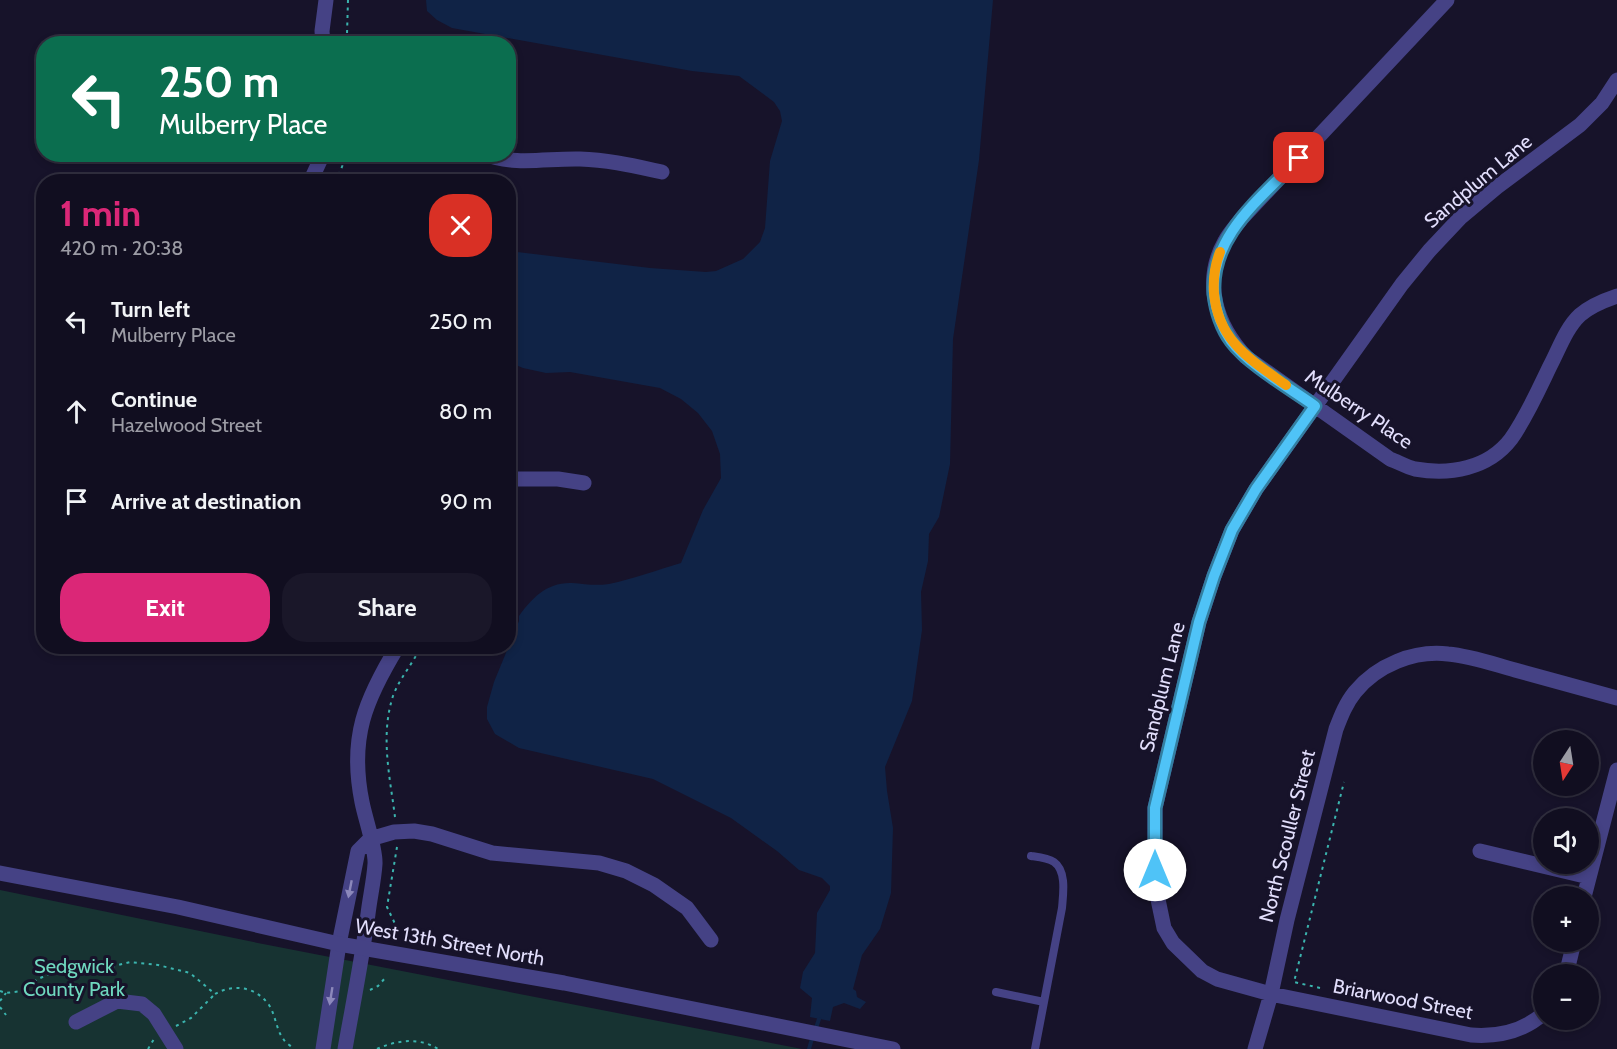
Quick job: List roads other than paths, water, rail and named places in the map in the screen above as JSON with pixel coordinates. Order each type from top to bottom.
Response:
[{"type":"street","points":[[322,36],[326,0]]},
{"type":"street","name":"Mulberry Place","points":[[1447,0],[1242,219],[1225,241],[1217,260],[1214,283],[1215,300],[1221,324],[1232,342],[1246,357],[1390,459],[1413,469],[1452,471],[1470,468],[1492,456],[1509,440],[1531,406],[1567,332],[1580,315],[1599,303],[1617,296]]},
{"type":"street","name":"Sandplum Lane","points":[[1271,994],[1217,979],[1202,971],[1173,943],[1164,927],[1155,885],[1155,808],[1199,622],[1214,576],[1232,530],[1256,489],[1402,284],[1460,218],[1497,186],[1580,124],[1602,103],[1617,80]]},
{"type":"street","points":[[516,161],[580,159],[615,161],[662,172]]},
{"type":"street","points":[[516,479],[558,479],[584,483]]},
{"type":"street","points":[[345,1049],[376,861],[358,781],[357,753],[360,729],[368,702],[393,654]]},
{"type":"street","name":"North Scouller Street","points":[[1256,1049],[1336,729],[1355,692],[1370,677],[1391,664],[1411,656],[1450,654],[1478,659],[1617,698]]},
{"type":"street","points":[[1587,886],[1617,770]]},
{"type":"street","points":[[323,1049],[339,944],[358,852],[370,839],[397,831],[432,834],[492,853],[599,863],[626,871],[654,885],[687,908],[711,940]]},
{"type":"street","points":[[1480,851],[1589,877]]},
{"type":"street","name":"West 13th Street North","points":[[0,873],[178,908],[339,944],[564,983],[893,1049]]},
{"type":"street","name":"Briarwood Street","points":[[1271,994],[1471,1035],[1498,1035],[1527,1025],[1533,1020]]},
{"type":"street","points":[[76,1022],[117,1001],[142,1004],[154,1014],[176,1049]]},
{"type":"lane","points":[[1031,856],[1053,862],[1060,870],[1063,887],[1062,908],[1035,1049]]},
{"type":"lane","points":[[996,992],[1044,1002]]},
{"type":"water","points":[[426,0],[993,0],[979,160],[953,339],[950,464],[939,517],[929,534],[928,561],[921,592],[922,630],[912,701],[885,767],[893,828],[891,893],[880,929],[862,955],[853,989],[857,997],[866,1002],[860,1009],[844,1003],[833,1007],[830,1021],[810,1017],[812,998],[800,988],[803,972],[815,953],[817,913],[830,890],[830,886],[822,878],[799,870],[731,818],[653,779],[519,748],[495,734],[487,719],[487,707],[494,682],[505,654],[516,654],[516,628],[519,616],[529,603],[541,592],[555,585],[563,583],[609,584],[681,563],[703,510],[721,478],[720,454],[712,431],[698,413],[681,399],[660,388],[570,372],[546,373],[516,365],[516,252],[650,268],[706,272],[716,271],[743,259],[760,242],[765,228],[770,161],[782,121],[780,111],[774,102],[739,76],[692,71],[516,39],[516,36],[497,36],[452,28],[437,20],[427,11]]},
{"type":"waterway","points":[[816,1028],[819,1019]]},
{"type":"waterway","points":[[809,1049],[813,1035]]},
{"type":"park label","name":"Sedgwick County Park","points":[[74,978]]}]
